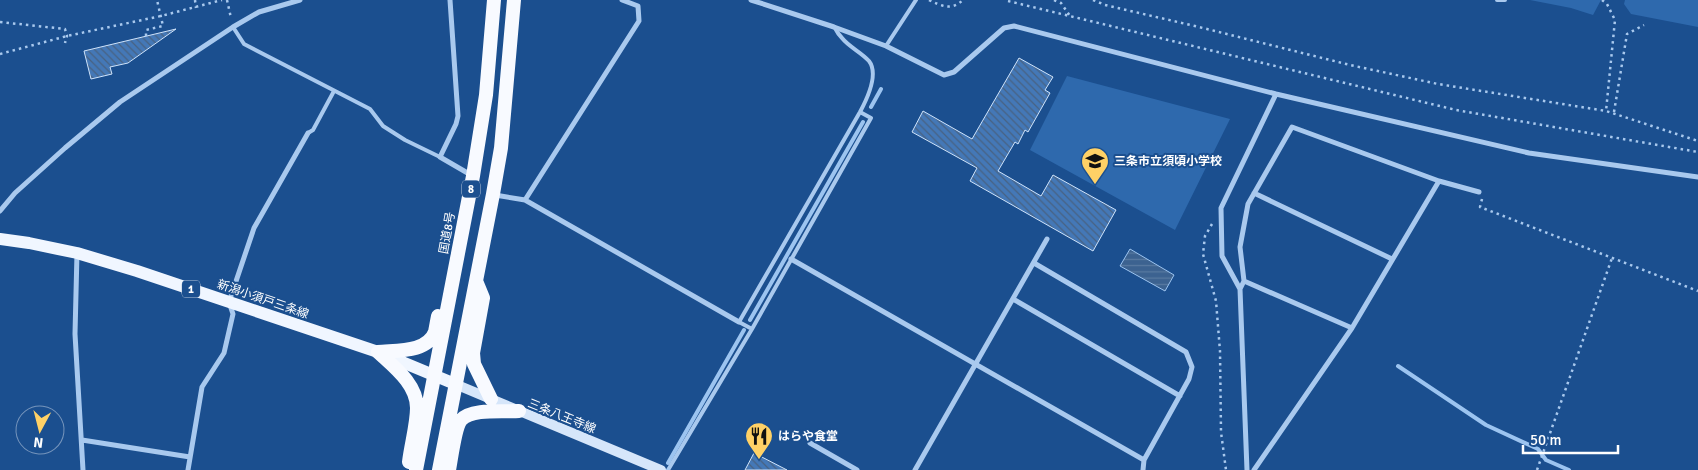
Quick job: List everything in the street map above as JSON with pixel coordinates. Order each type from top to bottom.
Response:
[{"type":"highway","name":"国道8号","points":[[416,470],[473,176],[486,95],[494,0]]},
{"type":"highway","name":"8","points":[[439,470],[501,148],[514,0]]},
{"type":"highway","points":[[378,352],[405,351],[416,348],[432,337],[435,332],[448,264],[460,248]]},
{"type":"highway","points":[[476,281],[483,298],[473,353],[474,364],[491,399]]},
{"type":"highway","points":[[378,352],[405,378],[418,407],[408,466],[409,470]]},
{"type":"highway","points":[[450,470],[457,428],[461,420],[484,412],[519,412]]},
{"type":"main road","name":"新潟小須戸三条線","points":[[0,239],[77,253],[378,352],[455,384]]},
{"type":"main road","name":"三条八王寺線","points":[[455,384],[661,470]]},
{"type":"street","points":[[0,211],[15,192],[120,102],[233,27],[259,12],[300,0]]},
{"type":"street","points":[[450,0],[458,116],[440,157],[473,176]]},
{"type":"street","points":[[524,200],[639,21],[638,6],[622,0]]},
{"type":"street","points":[[751,0],[886,46],[944,74],[954,72],[1004,28],[1014,26],[1276,94],[1529,153],[1698,177]]},
{"type":"street","points":[[1247,470],[1240,289],[1222,256],[1222,208],[1276,94]]},
{"type":"street","points":[[1240,289],[1244,281],[1240,247],[1248,204],[1292,127],[1439,181],[1479,192]]},
{"type":"street","points":[[188,470],[202,387],[224,352],[233,314],[229,302],[254,228],[308,133]]},
{"type":"street","points":[[1254,470],[1352,328],[1439,181]]},
{"type":"street","points":[[1254,193],[1392,259]]},
{"type":"street","points":[[493,194],[524,200],[739,322]]},
{"type":"street","points":[[917,469],[1047,239]]},
{"type":"street","points":[[77,253],[75,334],[84,470]]},
{"type":"street","points":[[791,259],[977,363],[1144,460]]},
{"type":"street","points":[[1034,263],[1186,352],[1192,367],[1190,379],[1144,460],[1143,470]]},
{"type":"street","points":[[1244,281],[1352,328]]},
{"type":"street","points":[[1013,299],[1180,396]]},
{"type":"street","points":[[82,440],[190,458]]},
{"type":"street","points":[[810,443],[858,470]]},
{"type":"lane","points":[[886,46],[916,0]]},
{"type":"lane","points":[[1497,0],[1505,0]]},
{"type":"lane","points":[[233,27],[244,44],[370,109],[383,126],[405,140],[440,157]]},
{"type":"lane","points":[[752,329],[739,322],[860,112],[866,101],[871,84],[872,68],[868,61],[842,39],[834,27]]},
{"type":"lane","points":[[308,133],[313,130],[334,91]]},
{"type":"lane","points":[[668,470],[752,329],[871,118],[860,112]]},
{"type":"path","points":[[146,36],[146,30],[163,26],[157,0]]},
{"type":"path","points":[[195,0],[196,8]]},
{"type":"path","points":[[0,54],[67,36],[196,8],[222,0]]},
{"type":"path","points":[[226,0],[231,18]]},
{"type":"path","points":[[930,0],[947,8],[953,7],[963,0]]},
{"type":"path","points":[[1054,0],[1061,3],[1070,17]]},
{"type":"path","points":[[1093,0],[1105,5],[1350,65],[1438,84],[1614,112],[1698,141]]},
{"type":"path","points":[[1602,0],[1607,4],[1615,20],[1606,111]]},
{"type":"path","points":[[1008,2],[1456,110],[1698,152]]},
{"type":"path","points":[[0,22],[65,29],[67,36],[65,44]]},
{"type":"path","points":[[1614,112],[1627,34],[1644,24]]},
{"type":"path","points":[[1479,192],[1482,196],[1480,206],[1698,291]]},
{"type":"path","points":[[1222,208],[1205,236],[1203,254],[1216,301],[1220,351],[1221,432],[1226,470]]},
{"type":"path","points":[[1537,470],[1612,258]]},
{"type":"shaded area","points":[[1530,0],[1601,0],[1593,15],[1571,8]]},
{"type":"shaded area","points":[[1625,0],[1698,0],[1698,27],[1631,14],[1624,4]]},
{"type":"shaded area","points":[[1067,76],[1230,119],[1175,230],[1030,150]]},
{"type":"shaded area","points":[[1130,249],[1174,275],[1165,291],[1120,266]]},
{"type":"building","points":[[176,29],[128,63],[110,67],[112,74],[91,79],[84,51]]},
{"type":"building","points":[[1019,58],[1053,77],[1045,90],[1050,93],[1028,132],[1025,130],[1018,144],[1015,142],[998,171],[1041,196],[1053,175],[1116,210],[1093,251],[970,181],[977,168],[912,132],[923,111],[972,139]]},
{"type":"building","name":"はらや食堂","points":[[754,453],[787,470],[745,470]]},
{"type":"waterway","points":[[871,107],[881,89]]},
{"type":"waterway","points":[[750,320],[863,122]]},
{"type":"waterway","points":[[668,463],[744,330]]},
{"type":"waterway","points":[[1398,366],[1486,425],[1538,449],[1546,460],[1569,470]]},
{"type":"place","name":"三条市立須頃小学校","points":[[1095,185]]},
{"type":"place","name":"はらや食堂","points":[[759,460]]}]
